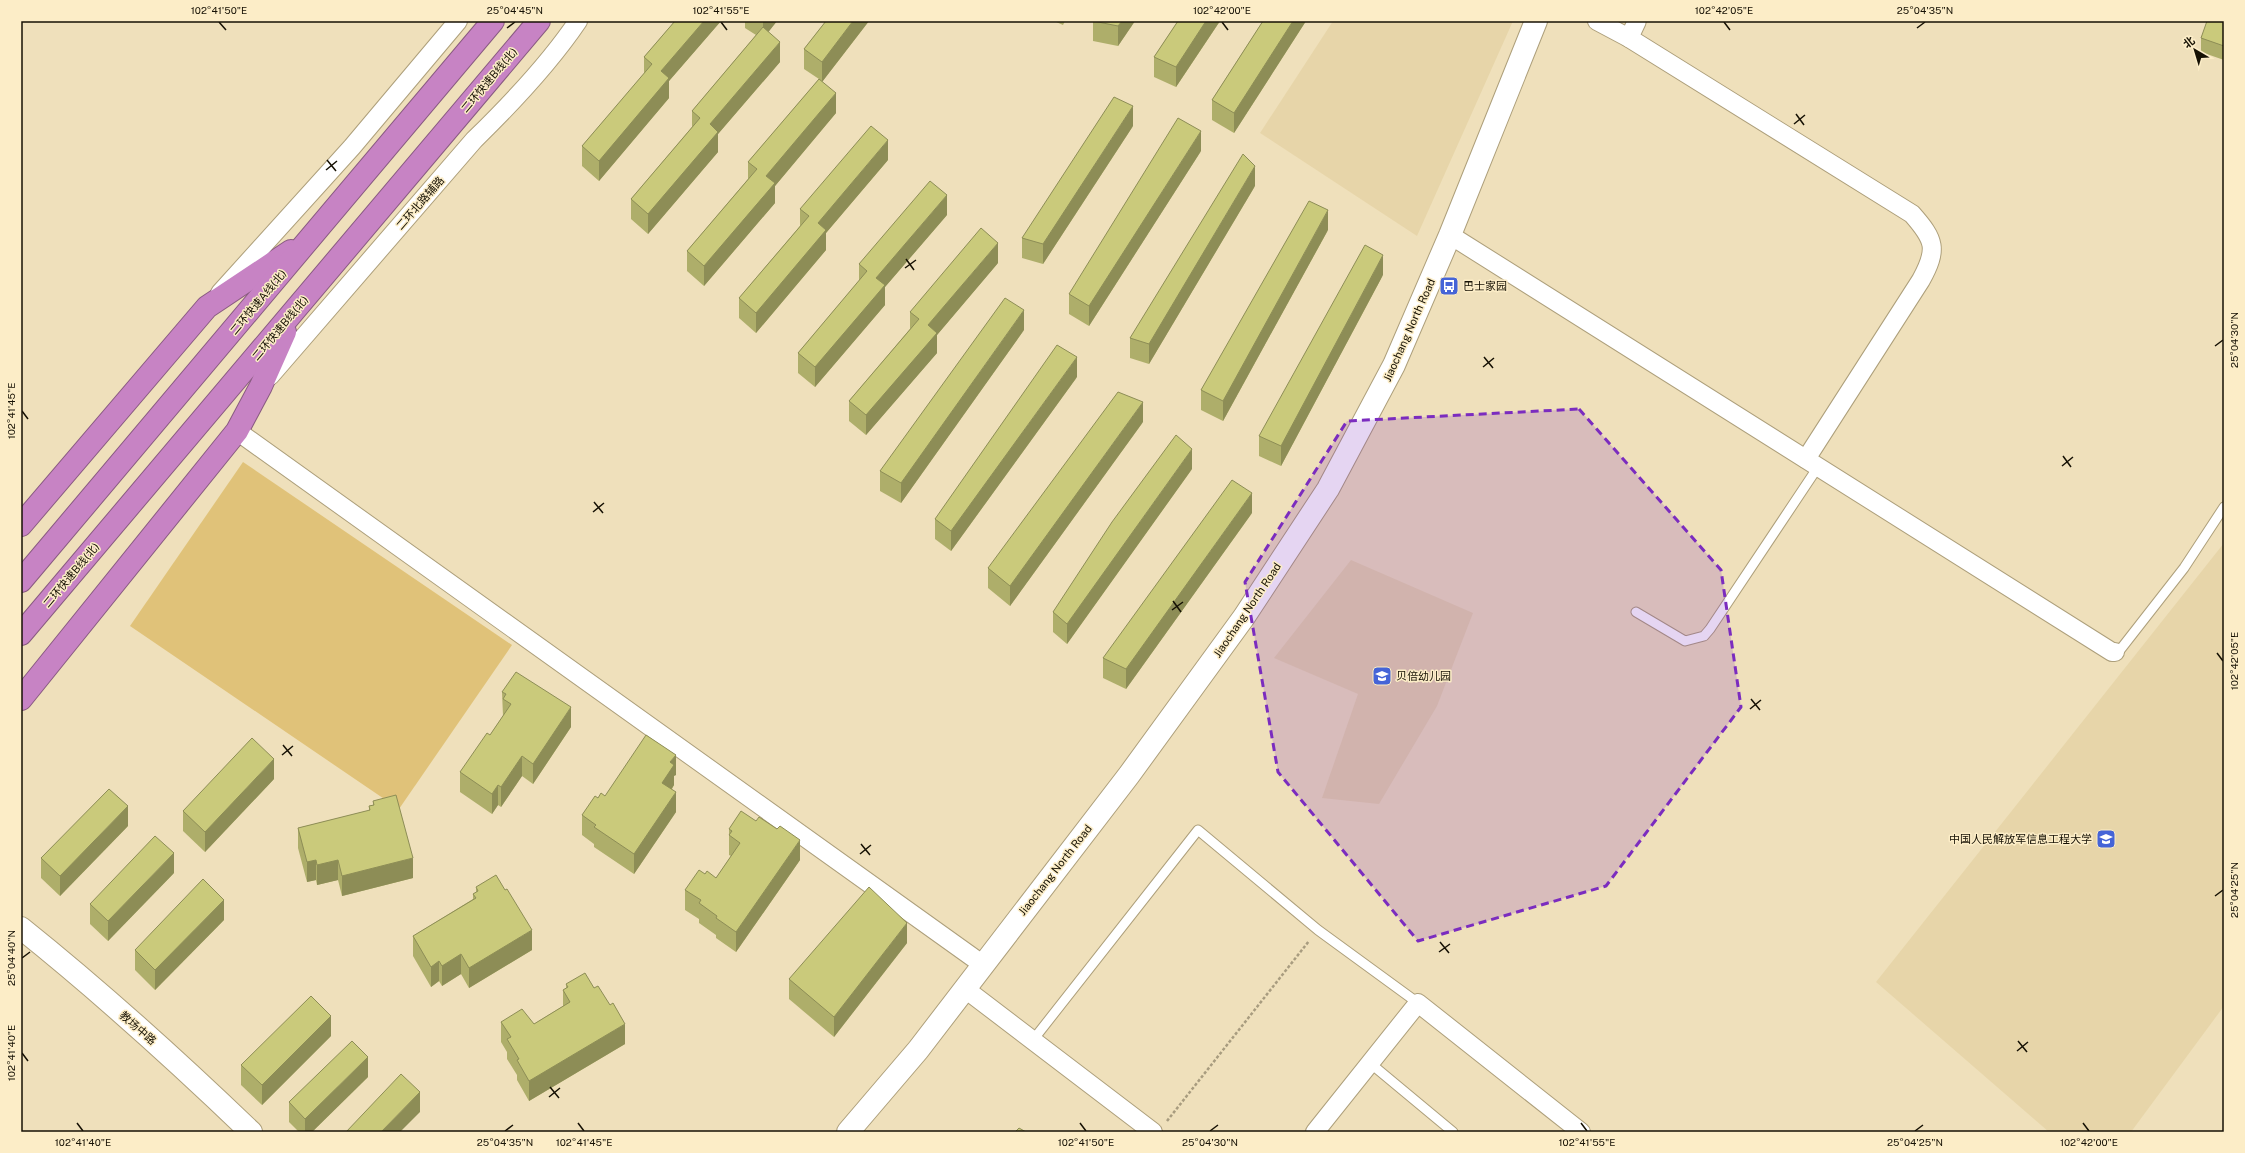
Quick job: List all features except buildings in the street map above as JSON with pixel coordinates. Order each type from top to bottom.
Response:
[{"type":"highway","name":"二环快速A线(北)","points":[[21,581],[493,21]]},
{"type":"highway","name":"二环快速B线(北)","points":[[21,634],[539,21]]},
{"type":"highway","points":[[21,525],[207,307],[312,237]]},
{"type":"highway","points":[[21,699],[237,431],[261,386],[295,310]]},
{"type":"street","points":[[207,307],[352,147],[458,21]]},
{"type":"street","name":"二环北路辅路","points":[[261,386],[474,140],[506,109],[563,43],[578,21]]},
{"type":"street","name":"Jiaochang North Road","points":[[848,1132],[918,1050],[982,964],[1129,775],[1244,617],[1328,489],[1394,365],[1450,234],[1536,21]]},
{"type":"street","points":[[1597,21],[1629,38],[1912,214],[1924,228],[1933,245],[1930,263],[1921,280],[1812,463]]},
{"type":"street","points":[[1629,38],[1637,21]]},
{"type":"street","points":[[1450,234],[2112,652],[2115,652]]},
{"type":"street","points":[[237,431],[982,964]]},
{"type":"street","name":"教场中路","points":[[21,928],[61,960],[185,1069],[251,1132]]},
{"type":"street","points":[[964,988],[1033,1040],[1158,1129]]},
{"type":"street","points":[[1315,1132],[1418,1003],[1581,1132]]},
{"type":"lane","points":[[1636,612],[1685,641],[1704,636],[1710,629],[1812,463]]},
{"type":"lane","points":[[2115,652],[2120,650],[2184,568],[2224,507]]},
{"type":"lane","points":[[1033,1040],[1198,830],[1318,930],[1418,1003]]},
{"type":"lane","points":[[1370,1063],[1442,1129],[1453,1132]]},
{"type":"path","points":[[1158,1129],[1318,930]]},
{"type":"highlighted area","points":[[1579,409],[1721,570],[1741,707],[1606,886],[1418,941],[1278,772],[1245,582],[1347,421]]},
{"type":"shaded area","points":[[1333,21],[1513,21],[1417,236],[1260,133]]},
{"type":"shaded area","points":[[243,462],[512,645],[399,809],[130,626]]},
{"type":"shaded area","name":"中国人民解放军信息工程大学","points":[[2224,543],[2224,1006],[2131,1132],[2049,1132],[1876,982]]},
{"type":"shaded area","name":"贝倍幼儿园","points":[[1351,560],[1473,613],[1437,706],[1379,804],[1322,798],[1358,694],[1274,658]]},
{"type":"place","name":"巴士家园","points":[[1449,286]]},
{"type":"place","name":"贝倍幼儿园","points":[[1382,676]]},
{"type":"place","name":"中国人民解放军信息工程大学","points":[[2106,839]]}]
